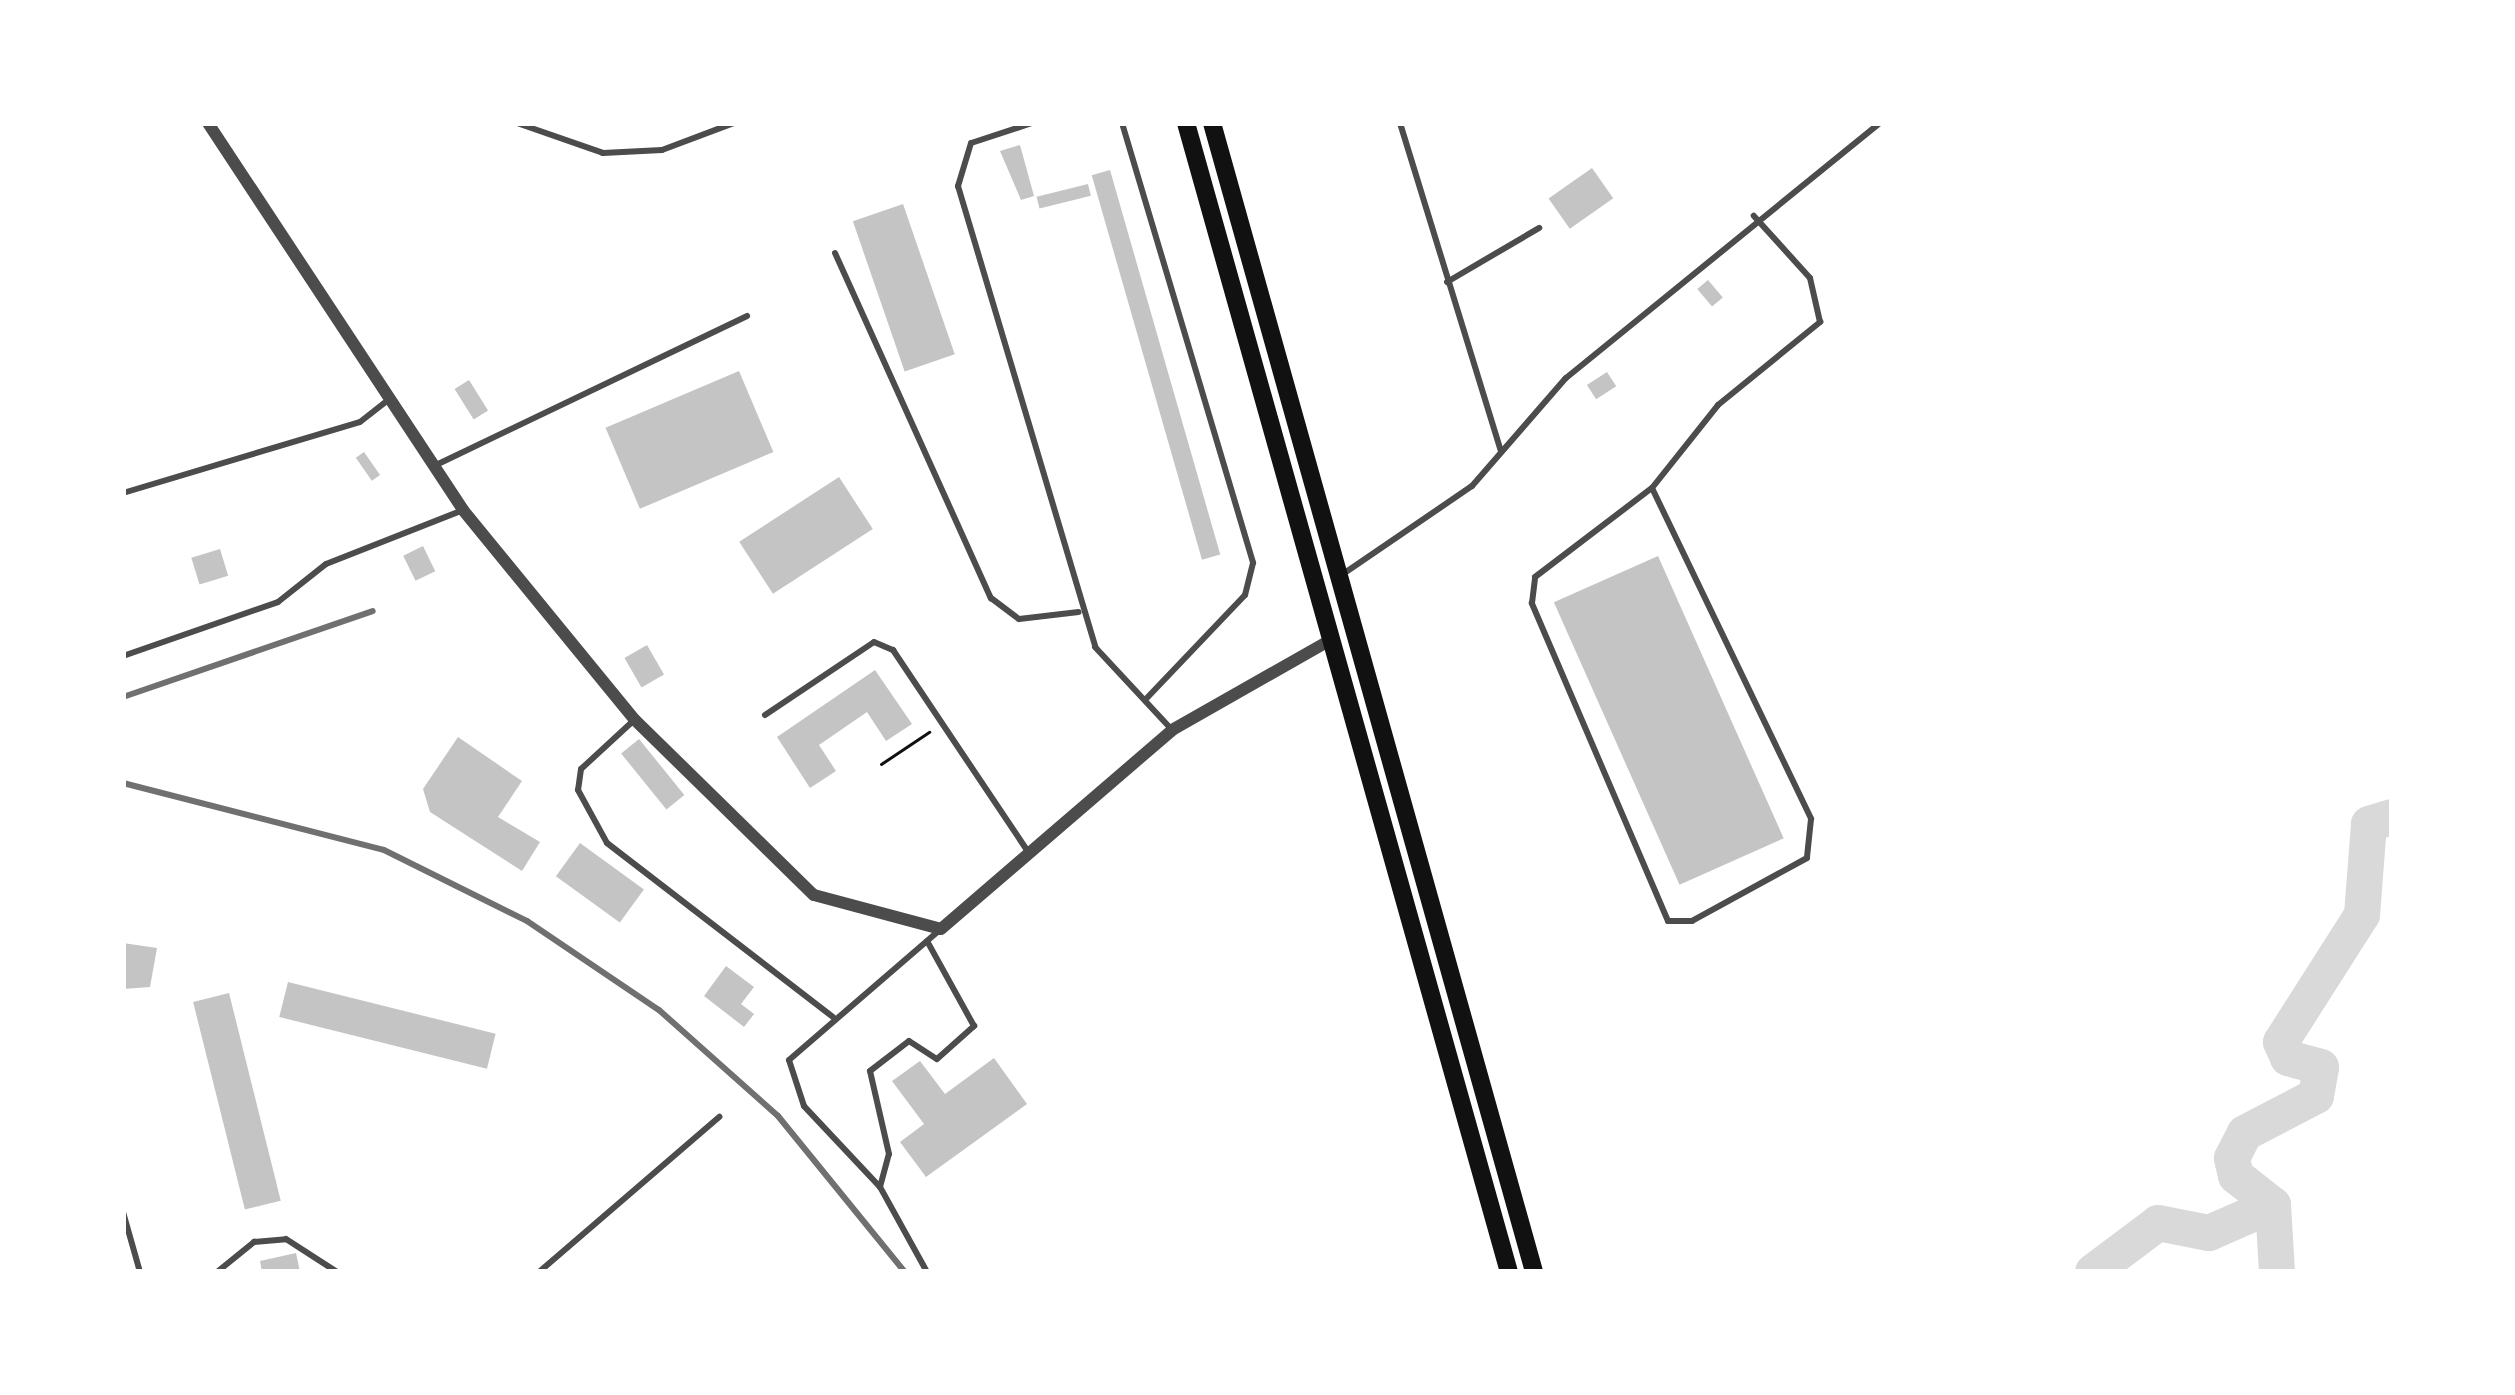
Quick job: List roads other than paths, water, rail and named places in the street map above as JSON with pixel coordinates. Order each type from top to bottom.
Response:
[{"type":"highway","points":[[1186,123],[1509,1272]]},
{"type":"highway","points":[[1212,123],[1534,1272]]},
{"type":"street","points":[[208,123],[384,404],[463,510],[635,720],[814,895],[941,929],[1031,857],[1172,730],[1332,639]]},
{"type":"lane","points":[[517,123],[603,153],[662,149],[734,123]]},
{"type":"lane","points":[[1032,123],[971,143],[958,186],[1081,611],[1108,669],[1146,698],[1172,730]]},
{"type":"lane","points":[[1122,123],[1253,563],[1244,595],[1146,698]]},
{"type":"lane","points":[[1400,123],[1501,453]]},
{"type":"lane","points":[[1340,576],[1393,548],[1501,453],[1566,378],[1754,217],[1880,123]]},
{"type":"lane","points":[[1652,488],[1811,819],[1808,858],[1691,921],[1668,921],[1532,602],[1535,577],[1652,488],[1718,405],[1820,322],[1810,278],[1754,217]]},
{"type":"lane","points":[[1447,282],[1539,228]]},
{"type":"lane","points":[[835,253],[991,598],[1018,619],[1081,611]]},
{"type":"lane","points":[[431,468],[747,316]]},
{"type":"lane","points":[[123,493],[360,422],[384,404]]},
{"type":"lane","points":[[123,656],[278,602],[326,564],[463,510]]},
{"type":"lane","points":[[765,716],[874,642],[893,650],[1031,857]]},
{"type":"lane","points":[[635,720],[581,770],[578,790],[607,843],[834,1018]]},
{"type":"lane","points":[[927,1272],[880,1187],[804,1106],[789,1060],[941,929]]},
{"type":"lane","points":[[880,1187],[889,1154],[869,1071],[909,1042],[938,1059],[974,1026],[927,940]]},
{"type":"lane","points":[[539,1272],[719,1117]]},
{"type":"lane","points":[[123,1212],[140,1272]]},
{"type":"lane","points":[[217,1272],[254,1242],[286,1239],[337,1272]]},
{"type":"waterway","points":[[2277,1272],[2273,1205],[2236,1176],[2232,1158],[2245,1133],[2316,1096],[2321,1067],[2288,1058],[2281,1042],[2362,915],[2369,824],[2392,817]]},
{"type":"waterway","points":[[2093,1272],[2158,1223],[2209,1233],[2273,1205]]},
{"type":"railway","points":[[123,697],[373,611]]},
{"type":"railway","points":[[123,783],[384,850],[527,921],[659,1010],[778,1116],[905,1272]]}]
